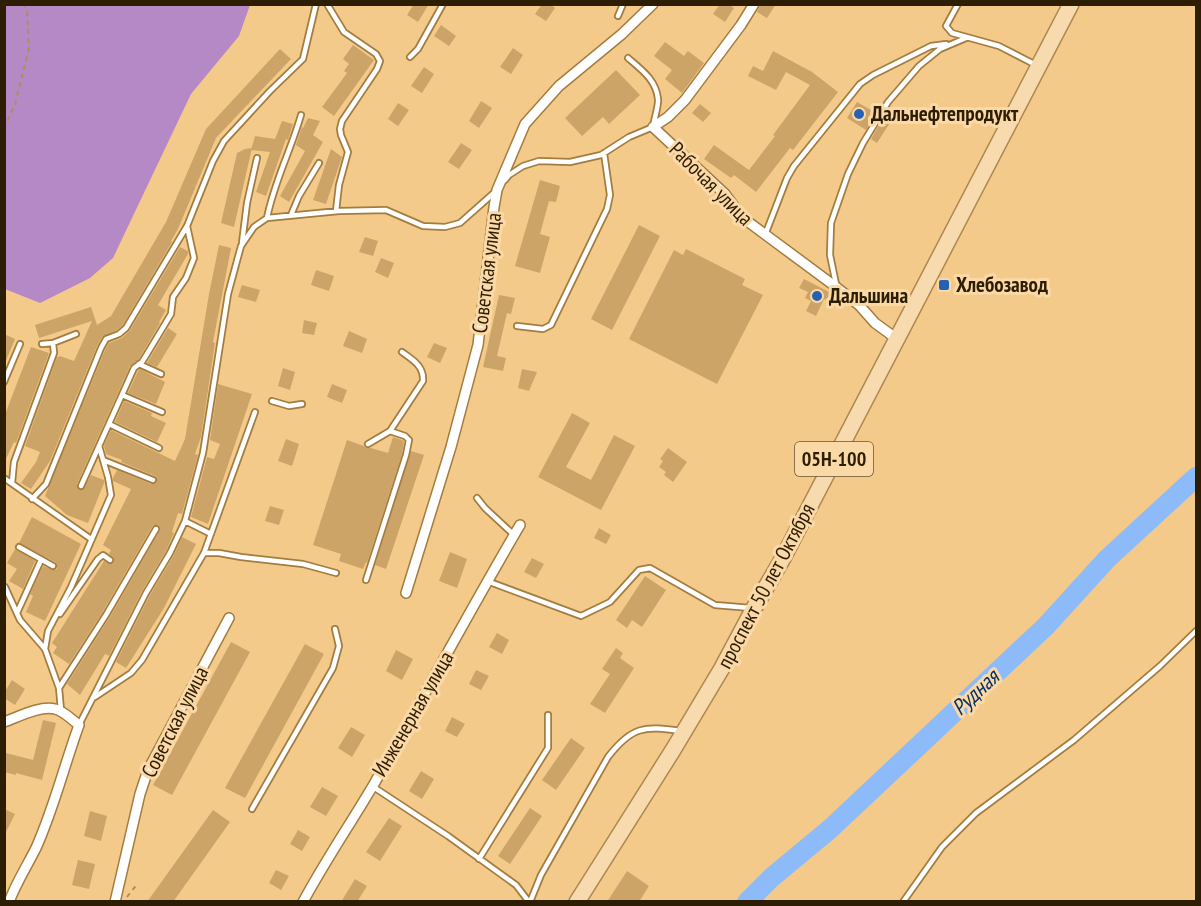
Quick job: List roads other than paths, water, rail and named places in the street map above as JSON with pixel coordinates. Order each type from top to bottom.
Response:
[{"type":"main road","name":"проспект 50 лет Октября","points":[[577,902],[684,732],[783,558],[1071,4]]},
{"type":"street","name":"Советская улица","points":[[406,594],[451,447],[478,345],[498,190],[525,124],[559,86],[622,34],[653,4]]},
{"type":"street","name":"Рабочая улица","points":[[754,4],[685,100],[668,117],[653,127],[725,194],[743,218],[860,305],[875,323],[897,339]]},
{"type":"street","name":"Инженерная улица","points":[[303,902],[372,786],[520,525]]},
{"type":"street","name":"Советская улица","points":[[115,902],[140,794],[148,770],[229,618]]},
{"type":"street","points":[[4,722],[38,710],[55,709],[79,725],[36,847],[9,902]]},
{"type":"lane","points":[[32,499],[46,484],[106,339],[119,334],[126,328],[187,226],[213,161],[224,141],[303,59],[316,4]]},
{"type":"lane","points":[[327,4],[344,32],[376,54],[380,61],[342,121],[340,129],[348,152],[339,185],[336,211]]},
{"type":"lane","points":[[410,57],[418,49],[443,4]]},
{"type":"lane","points":[[618,16],[623,4]]},
{"type":"lane","points":[[958,4],[946,26],[952,33],[999,46],[1038,66]]},
{"type":"lane","points":[[836,287],[830,255],[831,223],[858,153],[888,102],[919,66],[940,49],[966,38]]},
{"type":"lane","points":[[765,235],[786,178],[860,84],[873,75],[931,46],[952,44]]},
{"type":"lane","points":[[241,246],[254,227],[267,218],[291,215],[386,210],[423,226],[445,227],[460,223],[498,190],[509,175],[523,166],[539,161],[570,162],[601,155],[629,137],[653,127],[659,101],[653,81],[628,58]]},
{"type":"lane","points":[[267,218],[272,196],[301,115]]},
{"type":"lane","points":[[518,326],[543,329],[551,325],[606,209],[610,195],[604,153]]},
{"type":"lane","points":[[79,725],[185,521],[203,453],[228,294],[241,246],[257,158]]},
{"type":"lane","points":[[291,215],[299,196],[319,163]]},
{"type":"lane","points":[[81,486],[134,368],[147,354],[171,314],[173,297],[186,278],[194,258],[187,226]]},
{"type":"lane","points":[[42,344],[53,343],[76,334]]},
{"type":"lane","points":[[12,483],[14,462],[54,353],[53,343]]},
{"type":"lane","points":[[4,382],[20,344]]},
{"type":"lane","points":[[368,444],[390,431],[423,381],[420,366],[402,352]]},
{"type":"lane","points":[[139,364],[161,374]]},
{"type":"lane","points":[[122,395],[162,412]]},
{"type":"lane","points":[[272,401],[290,406],[302,404]]},
{"type":"lane","points":[[93,698],[131,673],[142,660],[204,553],[255,412]]},
{"type":"lane","points":[[109,424],[159,448]]},
{"type":"lane","points":[[366,580],[409,440],[405,436],[390,431]]},
{"type":"lane","points":[[45,650],[48,631],[111,495],[99,446]]},
{"type":"lane","points":[[103,460],[153,480]]},
{"type":"lane","points":[[4,478],[91,539]]},
{"type":"lane","points":[[477,498],[514,535]]},
{"type":"lane","points":[[185,521],[211,534]]},
{"type":"lane","points":[[59,688],[106,615],[156,529]]},
{"type":"lane","points":[[20,547],[53,566]]},
{"type":"lane","points":[[204,553],[303,564],[336,573]]},
{"type":"lane","points":[[48,631],[98,559],[103,555],[110,560]]},
{"type":"lane","points":[[17,612],[41,560]]},
{"type":"lane","points":[[487,581],[581,616],[610,602],[639,570],[650,568],[715,605],[754,608]]},
{"type":"lane","points":[[4,587],[20,620],[45,650],[59,688],[62,712]]},
{"type":"lane","points":[[252,809],[333,668],[339,646],[334,629]]},
{"type":"lane","points":[[903,902],[942,847],[976,813],[1074,740],[1197,631]]},
{"type":"lane","points":[[479,859],[548,748],[548,715]]},
{"type":"lane","points":[[372,786],[448,836],[516,885],[530,902],[541,875],[608,757],[618,744],[633,732],[655,728],[684,732]]},
{"type":"waterway","name":"Рудная","points":[[747,902],[771,878],[830,829],[1046,626],[1107,559],[1196,477]]},
{"type":"place","name":"Дальнефтепродукт","points":[[859,114]]},
{"type":"place","name":"Хлебозавод","points":[[944,285]]},
{"type":"place","name":"Дальшина","points":[[817,296]]}]
